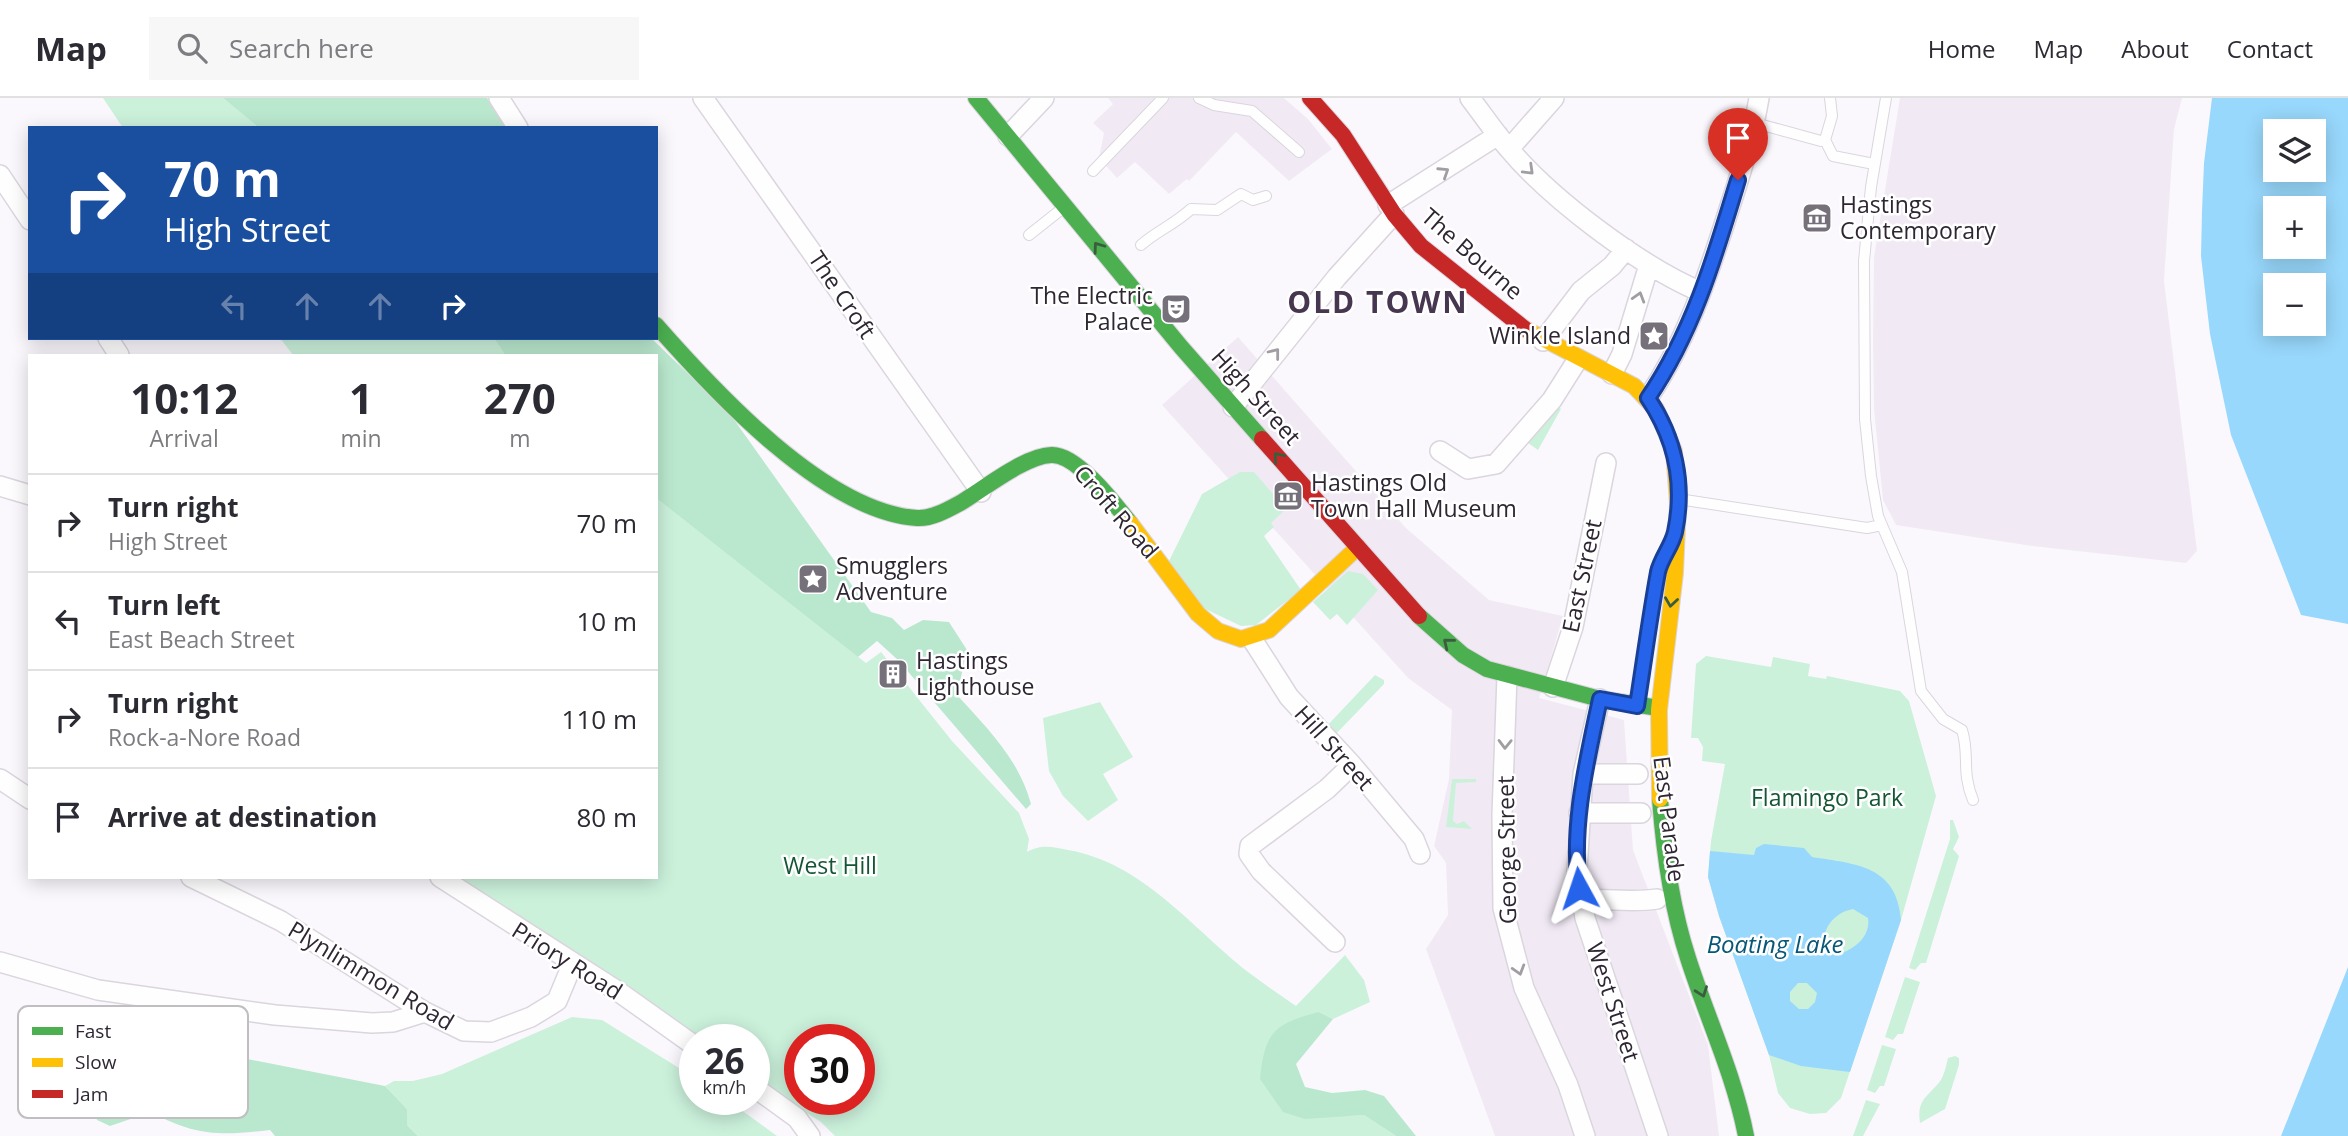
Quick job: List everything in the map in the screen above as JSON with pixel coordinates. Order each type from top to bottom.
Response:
[{"type":"main road","name":"High Street","points":[[976,98],[1120,264],[1233,407],[1406,604],[1434,631],[1463,655],[1487,669],[1507,676],[1600,699],[1659,708]]},
{"type":"main road","name":"The Bourne","points":[[1310,98],[1356,153],[1391,210],[1421,246],[1465,290],[1543,341],[1612,374],[1648,398]]},
{"type":"main road","name":"Croft Road","points":[[658,327],[706,381],[796,461],[870,507],[898,516],[922,518],[961,504],[1041,456],[1057,453],[1067,458],[1092,480],[1158,559],[1193,609],[1228,637],[1252,639]]},
{"type":"main road","points":[[1648,398],[1663,421],[1675,452],[1678,500],[1674,534],[1659,568],[1657,582]]},
{"type":"main road","name":"East Parade","points":[[1674,534],[1676,572],[1661,669],[1659,708],[1659,790],[1671,892],[1682,937],[1744,1114],[1746,1136]]},
{"type":"main road","points":[[1252,639],[1269,630],[1358,547]]},
{"type":"main road","name":"East Parade","points":[[1638,767],[1644,834]]},
{"type":"main road","name":"East Parade","points":[[1651,877],[1717,1081],[1728,1136]]},
{"type":"street","points":[[499,98],[517,126]]},
{"type":"street","name":"The Croft","points":[[703,98],[981,492]]},
{"type":"street","points":[[1008,136],[1044,98]]},
{"type":"street","points":[[1470,98],[1530,171],[1626,249],[1649,265],[1701,292]]},
{"type":"street","points":[[1233,407],[1391,210],[1504,142],[1554,98]]},
{"type":"street","points":[[1648,398],[1679,348],[1701,292],[1755,123],[1759,98]]},
{"type":"street","points":[[0,175],[28,217]]},
{"type":"street","points":[[1543,341],[1581,291],[1612,266],[1626,249]]},
{"type":"street","points":[[1612,374],[1649,265]]},
{"type":"street","points":[[1440,451],[1468,469],[1496,464],[1552,400],[1578,359]]},
{"type":"street","name":"East Street","points":[[1553,687],[1573,627],[1606,463]]},
{"type":"street","points":[[0,486],[28,494]]},
{"type":"street","name":"Hill Street","points":[[1252,639],[1289,697],[1352,765],[1414,839],[1420,854]]},
{"type":"street","name":"George Street","points":[[1507,676],[1503,908],[1524,988],[1568,1085],[1585,1136]]},
{"type":"street","name":"West Street","points":[[1600,699],[1583,774],[1579,813],[1576,858],[1581,900],[1658,1136]]},
{"type":"street","points":[[1335,942],[1261,871],[1249,854],[1250,846],[1327,789],[1352,765]]},
{"type":"street","points":[[1583,774],[1638,767]]},
{"type":"street","points":[[0,779],[28,798]]},
{"type":"street","points":[[1579,813],[1641,813]]},
{"type":"street","name":"Plynlimmon Road","points":[[203,879],[281,921],[425,1012],[464,1031],[491,1032],[531,1017],[557,1001],[572,965]]},
{"type":"street","name":"Priory Road","points":[[443,879],[572,965],[619,992],[679,1035]]},
{"type":"street","points":[[1581,900],[1605,898],[1636,902],[1657,899]]},
{"type":"street","points":[[0,962],[99,990],[212,1006]]},
{"type":"street","points":[[248,1011],[372,1023],[393,1022],[425,1012]]},
{"type":"street","points":[[770,1099],[797,1118],[810,1136]]},
{"type":"lane","points":[[1093,171],[1163,98]]},
{"type":"lane","points":[[1199,98],[1214,105],[1252,111],[1299,152]]},
{"type":"lane","points":[[1830,98],[1832,116],[1825,140],[1832,156],[1874,164]]},
{"type":"lane","points":[[1886,98],[1874,164],[1864,272],[1865,394],[1871,476],[1875,506],[1902,572],[1921,691],[1943,719],[1962,730],[1966,744],[1963,761],[1966,782],[1973,800]]},
{"type":"lane","points":[[1755,123],[1825,140]]},
{"type":"lane","points":[[1141,245],[1156,232],[1174,225],[1191,209],[1217,211],[1241,194],[1253,200],[1266,196]]},
{"type":"lane","points":[[1028,235],[1065,198]]},
{"type":"lane","points":[[1678,500],[1722,503],[1867,528],[1882,526]]},
{"type":"shaded area","points":[[1108,98],[1284,98],[1308,119],[1332,149],[1289,181],[1236,132],[1189,181],[1187,179],[1169,194],[1135,162],[1117,178],[1099,158],[1104,133],[1093,123],[1113,104]]},
{"type":"shaded area","points":[[1900,98],[2182,98],[2174,129],[2164,281],[2197,551],[2186,563],[2032,546],[1896,525],[1883,500],[1874,409],[1873,339],[1874,257]]},
{"type":"shaded area","points":[[1238,337],[1406,528],[1489,600],[1563,616],[1539,698],[1624,720],[1633,850],[1708,1045],[1719,1136],[1495,1136],[1426,949],[1448,915],[1446,863],[1434,846],[1449,779],[1452,710],[1408,678],[1162,405]]},
{"type":"green space","points":[[103,98],[223,98],[257,126],[122,126]]},
{"type":"green space","points":[[223,98],[487,98],[507,126],[257,126]]},
{"type":"green space","points":[[282,340],[495,340],[504,354],[292,354]]},
{"type":"green space","points":[[495,340],[653,340],[730,414],[871,612],[892,618],[904,630],[923,620],[949,622],[967,650],[957,695],[1010,758],[1031,804],[1026,809],[898,660],[877,641],[858,657],[658,500],[658,354],[504,354]]},
{"type":"green space","points":[[1558,406],[1561,409],[1538,450],[1528,443]]},
{"type":"green space","points":[[1240,472],[1254,472],[1286,509],[1271,523],[1274,527],[1264,536],[1301,590],[1256,625],[1241,626],[1197,605],[1168,563],[1202,494]]},
{"type":"green space","name":"West Hill","points":[[658,500],[866,663],[881,652],[952,741],[1019,813],[1029,839],[1027,852],[1042,847],[1057,848],[1095,857],[1120,868],[1165,899],[1248,972],[1296,1006],[1345,955],[1364,980],[1370,1002],[1333,1019],[1319,1012],[1260,1079],[1338,1116],[1364,1115],[1396,1136],[835,1136],[810,1115],[875,1115],[875,1024],[784,1024],[784,1099],[770,1090],[770,1024],[679,1024],[679,1029],[460,879],[658,879]]},
{"type":"green space","points":[[1348,571],[1363,574],[1378,590],[1347,625],[1337,614],[1330,620],[1313,602]]},
{"type":"green space","name":"Flamingo Park","points":[[1706,656],[1771,667],[1773,657],[1810,664],[1808,676],[1826,679],[1827,676],[1900,691],[1909,701],[1936,796],[1901,920],[1841,1098],[1826,1113],[1810,1114],[1790,1108],[1778,1093],[1769,1055],[1719,916],[1708,877],[1711,841],[1725,764],[1702,761],[1703,747],[1698,738],[1691,738],[1696,664]]},
{"type":"green space","points":[[1375,675],[1384,680],[1384,684],[1333,737],[1324,729]]},
{"type":"green space","points":[[1100,702],[1133,757],[1103,774],[1118,800],[1088,821],[1063,796],[1049,771],[1043,718]]},
{"type":"green space","points":[[1452,779],[1476,779],[1476,782],[1456,783],[1453,821],[1457,824],[1464,821],[1472,829],[1446,827]]},
{"type":"green space","points":[[1950,820],[1953,820],[1959,837],[1953,849],[1959,856],[1926,963],[1921,963],[1915,970],[1909,968],[1950,839]]},
{"type":"green space","points":[[1905,977],[1920,982],[1903,1034],[1898,1034],[1893,1040],[1885,1037]]},
{"type":"green space","points":[[1319,1012],[1333,1019],[1296,1064],[1305,1087],[1332,1093],[1365,1090],[1384,1096],[1416,1136],[1396,1136],[1364,1115],[1305,1119],[1283,1112],[1260,1079],[1265,1050],[1274,1032],[1282,1026]]},
{"type":"green space","points":[[572,1017],[602,1020],[679,1068],[679,1115],[748,1115],[777,1136],[418,1136],[407,1125],[407,1109],[385,1086],[394,1081],[413,1081],[442,1074]]},
{"type":"green space","points":[[1882,1045],[1896,1049],[1884,1086],[1880,1086],[1875,1093],[1867,1090]]},
{"type":"green space","points":[[1948,1058],[1959,1058],[1959,1065],[1945,1109],[1920,1123],[1922,1101],[1941,1079]]},
{"type":"green space","points":[[248,1059],[385,1086],[407,1109],[407,1125],[418,1136],[275,1136],[270,1130],[222,1133],[195,1130],[163,1118],[248,1118]]},
{"type":"green space","points":[[1866,1100],[1880,1104],[1863,1136],[1853,1136]]},
{"type":"green space","points":[[96,1118],[133,1118],[110,1126]]},
{"type":"water","points":[[2212,98],[2348,98],[2348,624],[2301,615],[2231,435],[2210,334],[2201,256],[2204,163]]},
{"type":"water","name":"Boating Lake","points":[[1764,844],[1804,848],[1812,857],[1871,870],[1891,888],[1898,902],[1901,920],[1850,1072],[1801,1066],[1769,1055],[1719,916],[1708,877],[1710,851],[1754,855],[1756,848]],"holes":[[[1853,909],[1868,918],[1867,931],[1855,946],[1838,954],[1824,940],[1825,934],[1833,920]],[[1798,983],[1807,983],[1817,993],[1815,1002],[1808,1009],[1799,1009],[1790,1001],[1790,992]]]},
{"type":"water","points":[[2348,967],[2348,1136],[2281,1136]]},
{"type":"traffic: fast","points":[[976,98],[1181,347],[1262,439]]},
{"type":"traffic: fast","points":[[658,327],[708,382],[774,444],[809,472],[846,495],[882,511],[917,518],[934,515],[962,502],[1017,467],[1051,455],[1072,462],[1083,471],[1130,523]]},
{"type":"traffic: fast","points":[[1419,616],[1463,655],[1487,669],[1600,699],[1659,708]]},
{"type":"traffic: fast","points":[[1660,799],[1666,859],[1677,919],[1695,980],[1735,1090],[1746,1136]]},
{"type":"traffic: slow","points":[[1525,329],[1634,386],[1656,409],[1674,451],[1678,504],[1675,573],[1659,710],[1660,799]]},
{"type":"traffic: slow","points":[[1130,523],[1198,614],[1218,631],[1241,639],[1269,630],[1358,547]]},
{"type":"traffic: jam","points":[[1310,98],[1343,135],[1394,214],[1421,246],[1525,329]]},
{"type":"traffic: jam","points":[[1262,439],[1419,616]]},
{"type":"place","name":"Hastings Contemporary","points":[[1817,218]]},
{"type":"place","name":"The Electric Palace","points":[[1176,309]]},
{"type":"place","name":"Winkle Island","points":[[1654,336]]},
{"type":"place","name":"Hastings Old Town Hall Museum","points":[[1288,496]]},
{"type":"place","name":"Smugglers Adventure","points":[[813,579]]},
{"type":"place","name":"Hastings Lighthouse","points":[[893,674]]},
{"type":"district","name":"OLD TOWN","points":[[1378,303]]},
{"type":"route","points":[[1579,888],[1576,858],[1583,774],[1600,699],[1637,706],[1659,568],[1674,534],[1678,500],[1675,452],[1663,421],[1648,398],[1679,348],[1697,307],[1738,180]]}]
